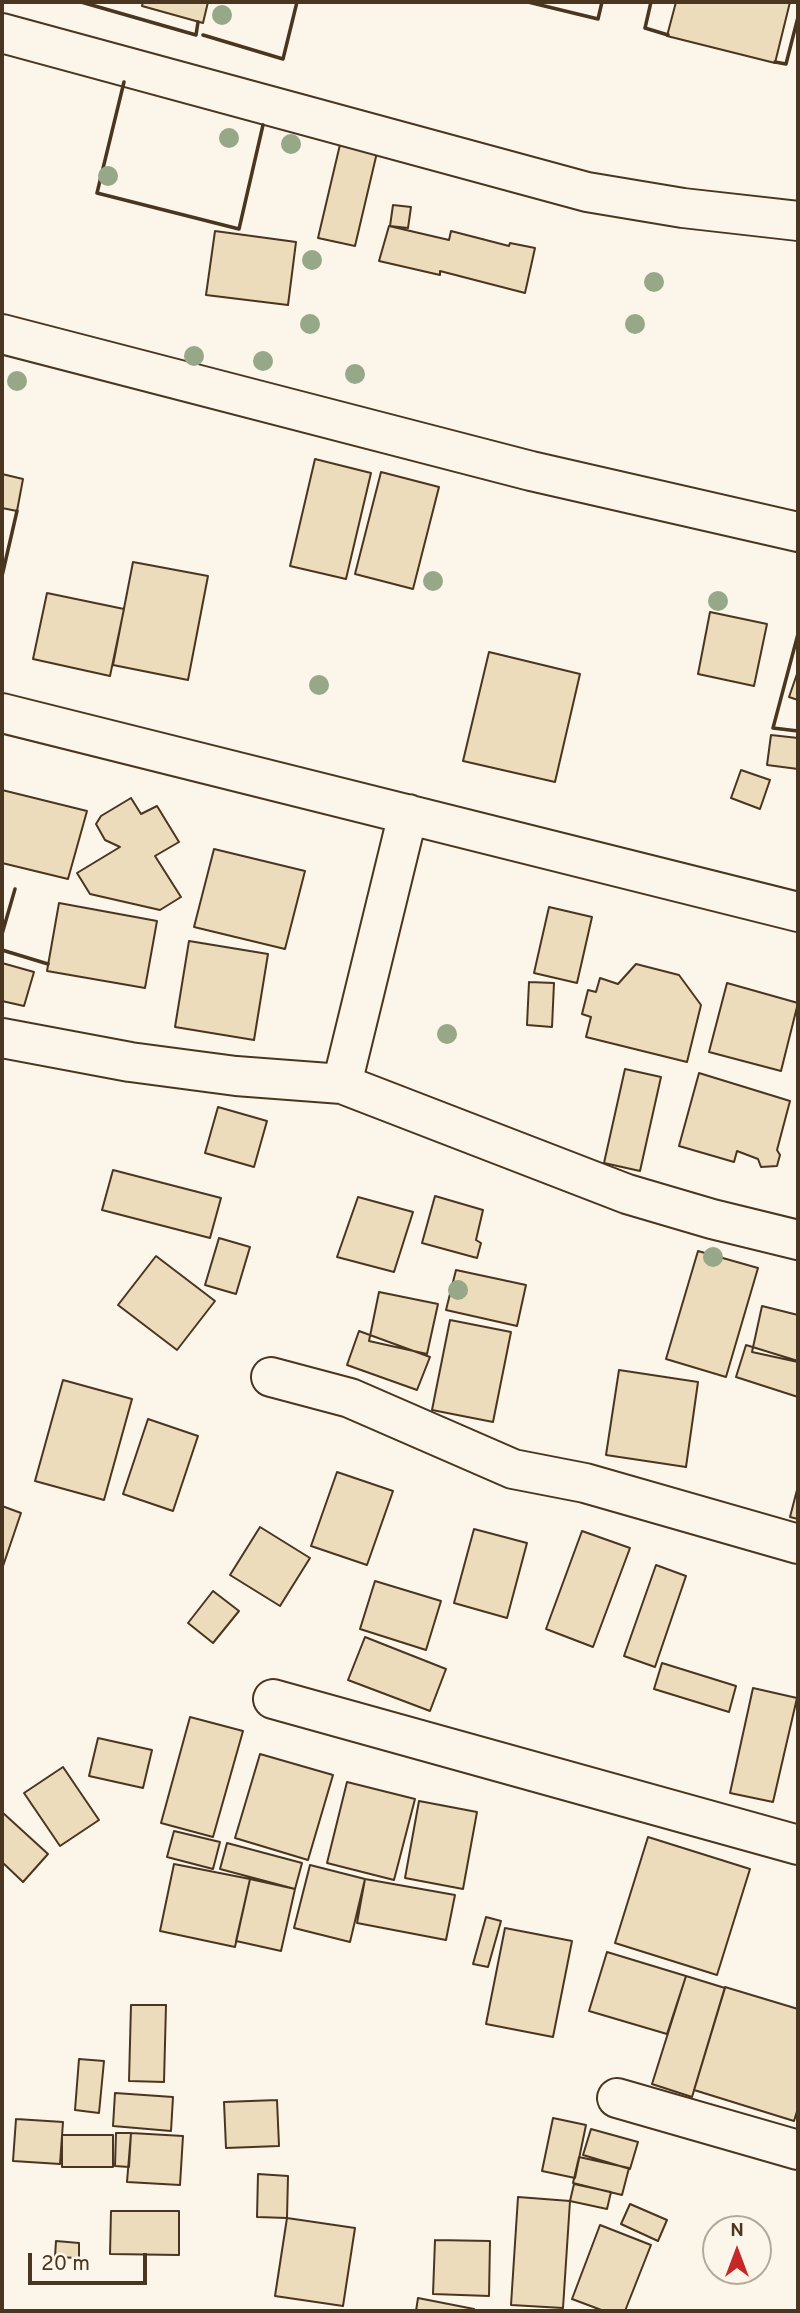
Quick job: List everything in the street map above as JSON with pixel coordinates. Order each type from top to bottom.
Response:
[{"type":"street","points":[[2,33],[587,192],[683,208],[798,221]]},
{"type":"street","points":[[2,334],[531,471],[798,532]]},
{"type":"street","points":[[2,713],[798,912]]},
{"type":"street","points":[[342,1084],[408,814]]},
{"type":"street","points":[[2,1038],[130,1062],[236,1076],[342,1084],[627,1194],[798,1240]]},
{"type":"street","points":[[271,1377],[350,1398],[513,1469],[585,1483],[798,1544]]},
{"type":"street","points":[[273,1699],[798,1844]]},
{"type":"street","points":[[617,2098],[798,2150]]},
{"type":"building","points":[[143,2],[208,2],[203,23],[142,6]]},
{"type":"building","points":[[676,2],[790,2],[775,63],[667,36]]},
{"type":"building","points":[[342,136],[379,144],[355,246],[318,238]]},
{"type":"building","points":[[393,205],[411,207],[408,228],[390,226]]},
{"type":"building","points":[[389,226],[449,240],[451,231],[509,246],[510,243],[535,248],[525,293],[440,271],[440,275],[379,261]]},
{"type":"building","points":[[215,231],[296,242],[288,305],[206,295]]},
{"type":"building","points":[[315,459],[371,473],[346,579],[290,566]]},
{"type":"building","points":[[381,472],[439,487],[413,589],[355,574]]},
{"type":"building","points":[[2,474],[23,479],[17,511],[2,508]]},
{"type":"building","points":[[133,562],[208,576],[188,680],[113,665]]},
{"type":"building","points":[[47,593],[124,609],[110,676],[33,659]]},
{"type":"building","points":[[710,612],[767,624],[754,686],[698,674]]},
{"type":"building","points":[[489,652],[580,674],[555,782],[463,761]]},
{"type":"building","points":[[798,671],[798,700],[789,697]]},
{"type":"building","points":[[771,735],[798,738],[798,769],[767,765]]},
{"type":"building","points":[[741,770],[770,780],[760,809],[731,798]]},
{"type":"building","points":[[2,790],[87,811],[68,879],[2,863]]},
{"type":"building","points":[[131,798],[141,814],[157,806],[179,842],[155,856],[181,897],[160,910],[90,894],[77,873],[120,847],[105,840],[96,824],[101,816]]},
{"type":"building","points":[[214,849],[305,871],[285,949],[194,927]]},
{"type":"building","points":[[59,903],[157,921],[145,988],[47,971]]},
{"type":"building","points":[[549,907],[592,917],[577,983],[534,973]]},
{"type":"building","points":[[189,941],[268,954],[254,1040],[175,1027]]},
{"type":"building","points":[[2,963],[34,972],[24,1006],[2,1001]]},
{"type":"building","points":[[636,964],[679,975],[701,1005],[687,1062],[586,1037],[591,1017],[582,1014],[588,990],[596,992],[600,978],[618,984]]},
{"type":"building","points":[[529,982],[554,983],[552,1027],[527,1025]]},
{"type":"building","points":[[727,983],[798,1003],[781,1071],[709,1052]]},
{"type":"building","points":[[625,1069],[661,1077],[640,1171],[604,1163]]},
{"type":"building","points":[[699,1073],[790,1101],[777,1150],[780,1155],[777,1166],[761,1167],[758,1159],[737,1151],[734,1162],[679,1146]]},
{"type":"building","points":[[218,1107],[267,1121],[254,1167],[205,1153]]},
{"type":"building","points":[[113,1170],[221,1198],[210,1238],[102,1210]]},
{"type":"building","points":[[435,1196],[483,1210],[476,1240],[481,1243],[477,1258],[422,1243]]},
{"type":"building","points":[[358,1197],[413,1212],[394,1272],[337,1257]]},
{"type":"building","points":[[219,1238],[250,1247],[236,1294],[205,1285]]},
{"type":"building","points":[[698,1251],[758,1268],[726,1377],[666,1359]]},
{"type":"building","points":[[156,1256],[215,1301],[177,1350],[118,1305]]},
{"type":"building","points":[[456,1270],[526,1285],[517,1326],[446,1310]]},
{"type":"building","points":[[379,1292],[438,1304],[427,1354],[369,1341]]},
{"type":"building","points":[[762,1306],[798,1315],[798,1362],[752,1352]]},
{"type":"building","points":[[450,1320],[511,1332],[493,1422],[432,1410]]},
{"type":"building","points":[[359,1331],[430,1357],[417,1390],[347,1365]]},
{"type":"building","points":[[746,1345],[798,1361],[798,1397],[736,1377]]},
{"type":"building","points":[[619,1370],[698,1382],[686,1467],[606,1455]]},
{"type":"building","points":[[63,1380],[132,1399],[104,1500],[35,1481]]},
{"type":"building","points":[[148,1419],[198,1436],[173,1511],[123,1494]]},
{"type":"building","points":[[337,1472],[393,1491],[367,1565],[311,1546]]},
{"type":"building","points":[[798,1486],[798,1519],[790,1517]]},
{"type":"building","points":[[2,1506],[21,1513],[2,1569]]},
{"type":"building","points":[[260,1527],[310,1558],[280,1606],[230,1575]]},
{"type":"building","points":[[474,1529],[527,1543],[507,1618],[454,1603]]},
{"type":"building","points":[[582,1531],[630,1548],[593,1647],[546,1629]]},
{"type":"building","points":[[656,1565],[686,1576],[655,1667],[624,1656]]},
{"type":"building","points":[[375,1581],[441,1601],[426,1650],[360,1629]]},
{"type":"building","points":[[213,1591],[239,1611],[213,1643],[188,1623]]},
{"type":"building","points":[[365,1637],[446,1669],[430,1711],[348,1680]]},
{"type":"building","points":[[662,1663],[736,1686],[729,1712],[654,1689]]},
{"type":"building","points":[[753,1688],[797,1698],[773,1802],[730,1793]]},
{"type":"building","points":[[190,1717],[243,1731],[213,1837],[161,1823]]},
{"type":"building","points":[[98,1738],[152,1750],[143,1788],[89,1776]]},
{"type":"building","points":[[260,1754],[333,1775],[308,1860],[235,1838]]},
{"type":"building","points":[[63,1767],[99,1820],[60,1846],[24,1793]]},
{"type":"building","points":[[347,1782],[415,1799],[394,1880],[327,1863]]},
{"type":"building","points":[[419,1801],[477,1812],[463,1889],[405,1878]]},
{"type":"building","points":[[2,1812],[48,1854],[23,1882],[2,1862]]},
{"type":"building","points":[[174,1831],[220,1842],[213,1869],[167,1857]]},
{"type":"building","points":[[648,1837],[750,1869],[717,1975],[615,1943]]},
{"type":"building","points":[[227,1843],[302,1863],[295,1889],[220,1869]]},
{"type":"building","points":[[174,1864],[250,1879],[235,1947],[160,1931]]},
{"type":"building","points":[[310,1865],[365,1879],[350,1942],[294,1928]]},
{"type":"building","points":[[250,1879],[295,1889],[281,1951],[236,1941]]},
{"type":"building","points":[[365,1879],[455,1895],[446,1940],[357,1923]]},
{"type":"building","points":[[486,1917],[501,1921],[488,1967],[473,1964]]},
{"type":"building","points":[[505,1928],[572,1941],[553,2037],[486,2024]]},
{"type":"building","points":[[607,1952],[686,1976],[667,2034],[589,2011]]},
{"type":"building","points":[[686,1976],[725,1988],[692,2097],[652,2084]]},
{"type":"building","points":[[725,1987],[798,2009],[798,2108],[794,2121],[694,2090]]},
{"type":"building","points":[[131,2005],[166,2005],[164,2082],[129,2081]]},
{"type":"building","points":[[79,2059],[104,2061],[99,2113],[75,2110]]},
{"type":"building","points":[[115,2093],[173,2097],[171,2131],[113,2126]]},
{"type":"building","points":[[277,2100],[279,2146],[226,2148],[224,2102]]},
{"type":"building","points":[[553,2118],[586,2125],[575,2178],[542,2171]]},
{"type":"building","points":[[16,2119],[63,2122],[60,2164],[13,2161]]},
{"type":"building","points":[[591,2129],[638,2142],[630,2169],[583,2155]]},
{"type":"building","points":[[116,2133],[131,2133],[129,2167],[115,2166]]},
{"type":"building","points":[[131,2133],[183,2136],[180,2185],[127,2182]]},
{"type":"building","points":[[62,2135],[113,2135],[113,2167],[62,2167]]},
{"type":"building","points":[[579,2157],[629,2168],[622,2195],[573,2183]]},
{"type":"building","points":[[258,2174],[288,2176],[287,2218],[257,2217]]},
{"type":"building","points":[[574,2184],[611,2192],[607,2209],[570,2201]]},
{"type":"building","points":[[518,2197],[570,2201],[563,2308],[511,2305]]},
{"type":"building","points":[[630,2204],[667,2220],[658,2241],[621,2224]]},
{"type":"building","points":[[111,2211],[179,2211],[179,2255],[110,2254]]},
{"type":"building","points":[[287,2218],[355,2228],[343,2306],[275,2296]]},
{"type":"building","points":[[600,2225],[651,2245],[625,2311],[604,2311],[572,2299]]},
{"type":"building","points":[[435,2240],[490,2241],[489,2296],[433,2294]]},
{"type":"building","points":[[56,2241],[79,2243],[79,2258],[55,2257]]},
{"type":"building","points":[[418,2298],[474,2309],[474,2311],[416,2311]]},
{"type":"wall","points":[[81,2],[196,35],[198,22]]},
{"type":"wall","points":[[203,35],[283,59],[297,2]]},
{"type":"wall","points":[[528,2],[598,19],[602,2]]},
{"type":"wall","points":[[651,2],[645,28],[668,35]]},
{"type":"wall","points":[[775,62],[786,64],[798,17]]},
{"type":"wall","points":[[124,82],[97,193],[239,229],[263,125]]},
{"type":"wall","points":[[2,576],[17,511]]},
{"type":"wall","points":[[798,634],[773,728],[798,731]]},
{"type":"wall","points":[[2,934],[15,889]]},
{"type":"wall","points":[[2,950],[48,964]]}]
